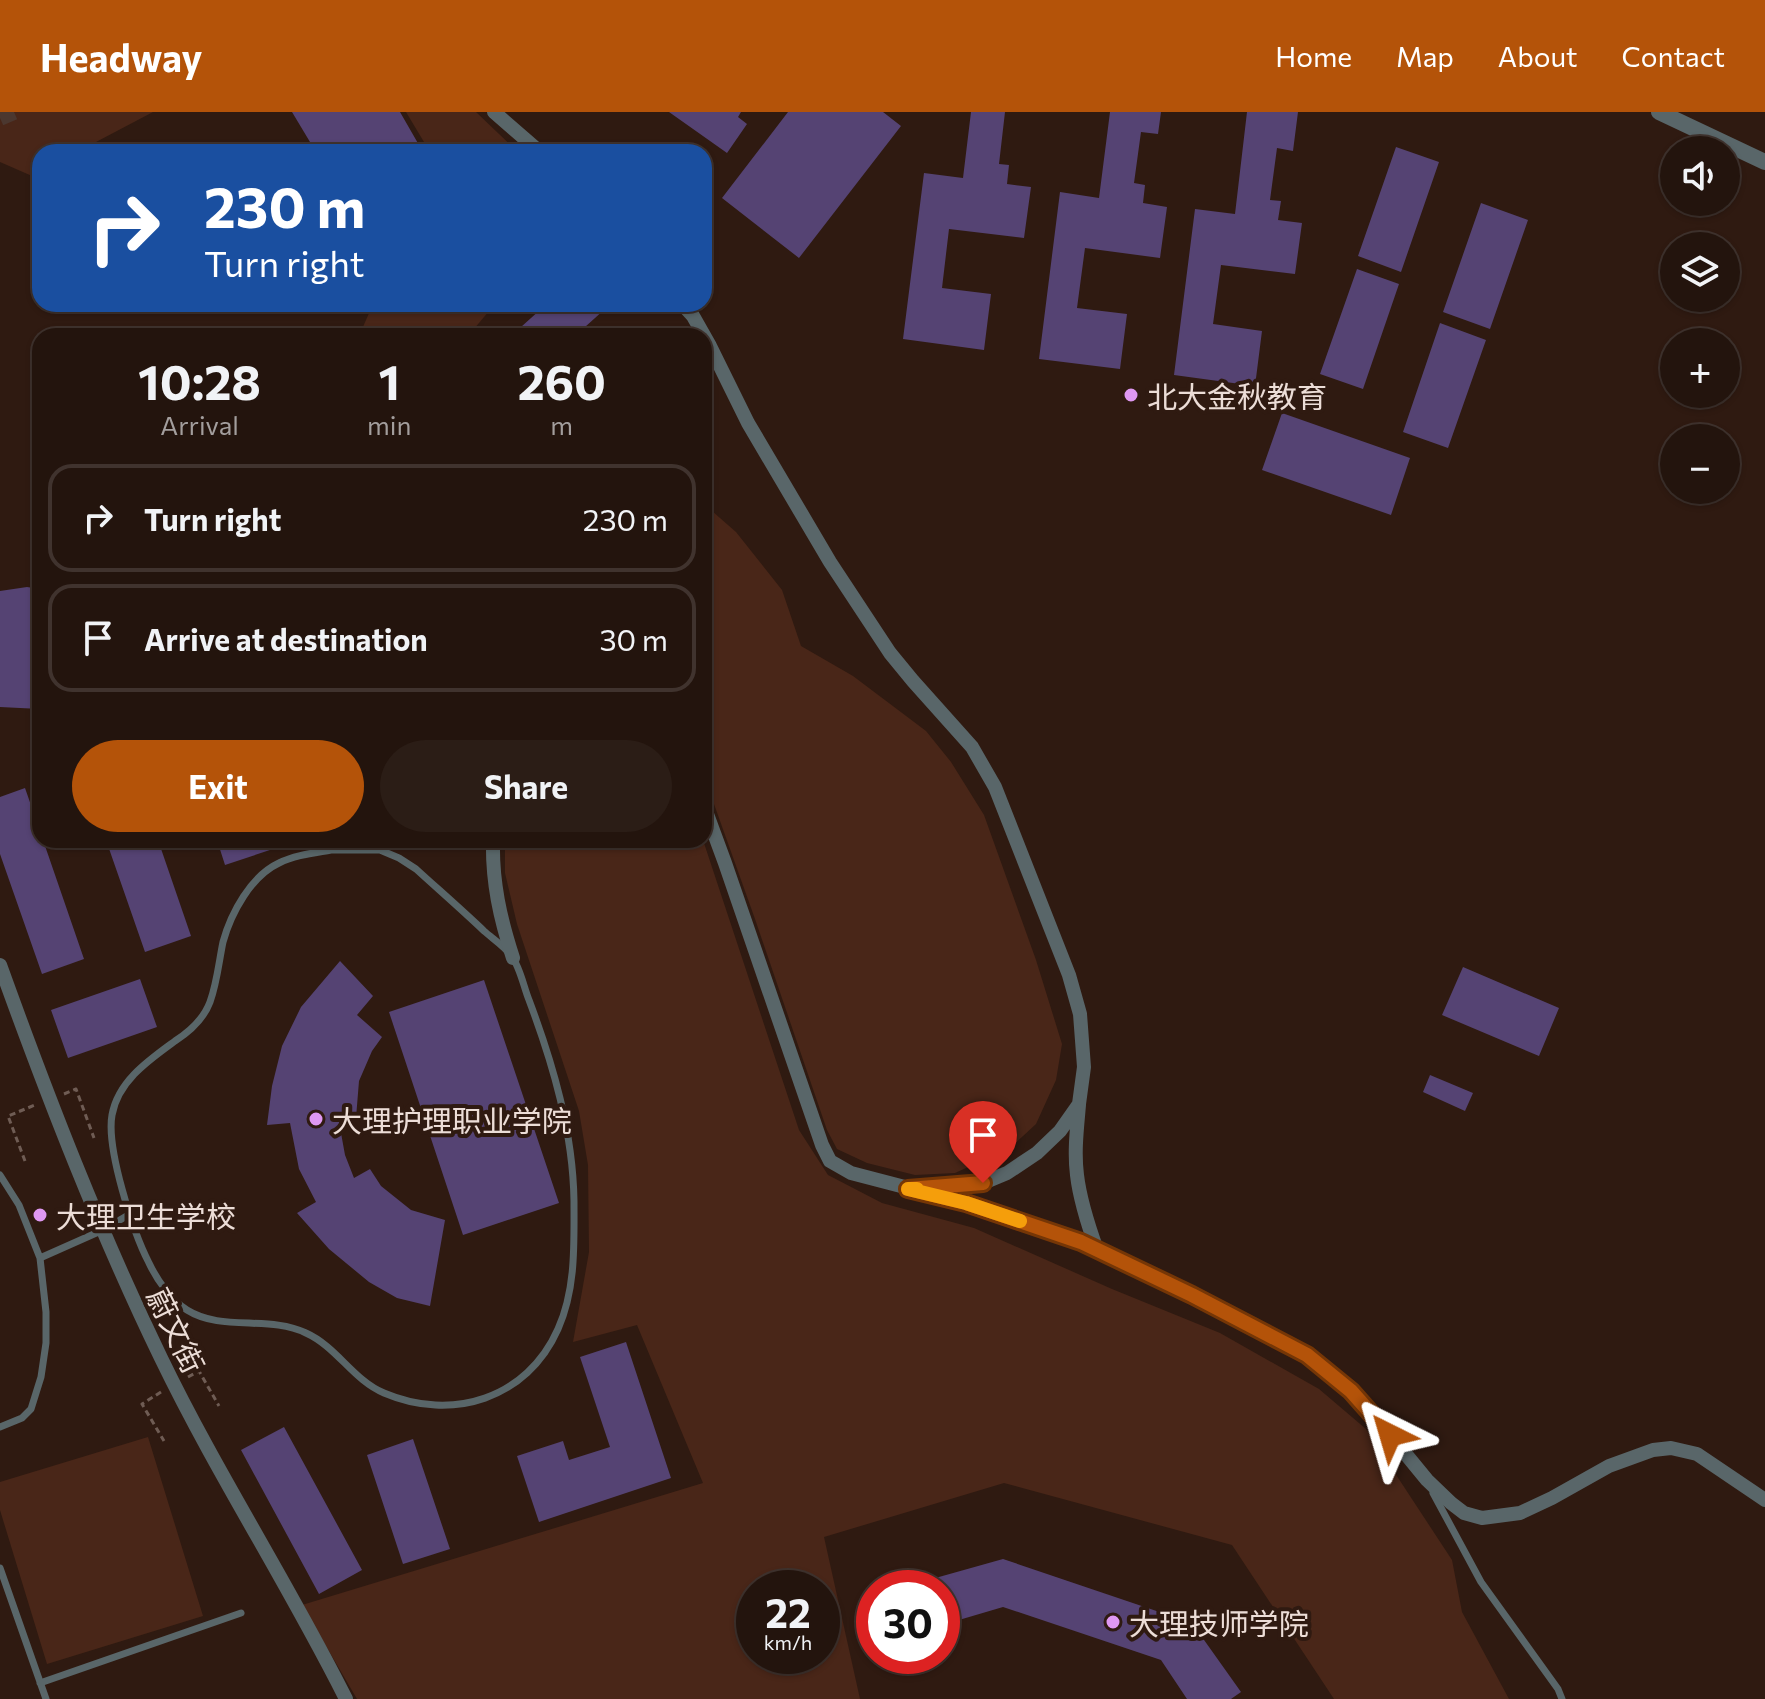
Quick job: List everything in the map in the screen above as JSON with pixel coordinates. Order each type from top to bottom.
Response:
[{"type":"street","points":[[494,112],[531,144]]},
{"type":"street","points":[[1659,112],[1765,162]]},
{"type":"street","points":[[712,350],[748,423],[830,562],[890,653],[972,747],[995,787],[1069,975],[1080,1014],[1084,1067],[1076,1142],[1077,1173],[1084,1211],[1097,1250]]},
{"type":"street","points":[[712,829],[830,1161],[851,1173],[966,1203],[1081,1242],[1307,1355],[1351,1391],[1427,1480],[1464,1513],[1482,1518],[1520,1513],[1609,1466],[1653,1450],[1671,1448],[1697,1454],[1765,1500]]},
{"type":"street","points":[[493,848],[497,906],[513,958]]},
{"type":"street","name":"蔚文街","points":[[0,965],[47,1093],[131,1294],[190,1417],[346,1699]]},
{"type":"street","points":[[908,1189],[983,1183],[1007,1173],[1037,1153],[1060,1131],[1079,1104]]},
{"type":"lane","points":[[331,850],[380,850],[416,869],[513,958],[561,1099],[573,1171],[574,1264],[567,1303],[558,1330],[539,1361],[518,1381],[491,1397],[470,1404],[447,1406],[406,1401],[367,1385],[309,1334],[287,1325],[208,1319],[185,1310],[165,1290],[149,1263],[130,1214],[112,1142],[112,1114],[132,1076],[195,1025],[210,1004],[225,936],[239,904],[257,879],[277,863],[331,850]]},
{"type":"lane","points":[[0,1175],[19,1205],[40,1258],[46,1312],[41,1377],[31,1409],[22,1418],[0,1427]]},
{"type":"lane","points":[[40,1258],[103,1230],[130,1214]]},
{"type":"lane","points":[[1427,1480],[1481,1582],[1558,1689],[1562,1699]]},
{"type":"lane","points":[[0,1568],[46,1699]]},
{"type":"lane","points":[[40,1683],[241,1613]]},
{"type":"path","points":[[76,1089],[94,1138]]},
{"type":"path","points":[[8,1116],[25,1161]]},
{"type":"path","points":[[199,1371],[219,1406]]},
{"type":"path","points":[[142,1404],[164,1441]]},
{"type":"shaded area","points":[[0,112],[153,112],[92,144],[32,144],[32,176],[0,162]]},
{"type":"shaded area","points":[[406,112],[476,112],[510,144],[425,144]]},
{"type":"shaded area","points":[[370,312],[488,312],[475,328],[362,328]]},
{"type":"shaded area","points":[[712,511],[736,532],[782,590],[801,646],[853,676],[926,731],[951,762],[984,815],[1036,960],[1062,1044],[1056,1080],[1036,1124],[1010,1148],[955,1173],[915,1175],[867,1163],[837,1149],[827,1130],[712,798]]},
{"type":"shaded area","points":[[505,848],[706,848],[799,1130],[828,1175],[882,1203],[974,1228],[1220,1333],[1319,1389],[1366,1429],[1452,1560],[1462,1612],[1509,1699],[1334,1699],[1232,1545],[1004,1483],[824,1537],[831,1570],[736,1570],[736,1674],[840,1674],[840,1609],[860,1699],[357,1699],[302,1605],[703,1483],[637,1325],[573,1342],[589,1252],[588,1165],[579,1111],[517,924],[505,873]]},
{"type":"shaded area","points":[[148,1437],[203,1616],[47,1664],[0,1510],[0,1482]]},
{"type":"building","points":[[292,112],[400,112],[418,144],[311,144]]},
{"type":"building","points":[[669,112],[741,112],[738,117],[747,124],[727,153]]},
{"type":"building","points":[[788,112],[883,112],[901,126],[799,258],[722,198]]},
{"type":"building","points":[[971,112],[1005,112],[999,164],[1009,165],[1007,184],[1031,187],[1024,238],[949,229],[942,288],[991,294],[984,350],[903,339],[924,173],[963,178]]},
{"type":"building","points":[[1110,112],[1161,112],[1158,134],[1141,132],[1134,183],[1145,185],[1143,203],[1167,207],[1160,258],[1085,248],[1077,308],[1127,314],[1120,369],[1039,359],[1060,192],[1099,198]]},
{"type":"building","points":[[1247,112],[1298,112],[1293,151],[1277,148],[1270,200],[1281,201],[1278,220],[1302,223],[1295,274],[1221,265],[1213,324],[1262,331],[1255,386],[1174,375],[1195,209],[1235,214]]},
{"type":"building","points":[[1396,147],[1439,162],[1401,272],[1358,256]]},
{"type":"building","points":[[1481,203],[1528,220],[1490,329],[1443,312]]},
{"type":"building","points":[[1357,269],[1399,284],[1363,389],[1320,374]]},
{"type":"building","points":[[538,312],[602,312],[584,328],[520,328]]},
{"type":"building","points":[[1440,323],[1486,340],[1448,448],[1403,432]]},
{"type":"building","points":[[1282,413],[1410,458],[1391,515],[1262,470]]},
{"type":"building","points":[[32,588],[32,709],[0,707],[0,591]]},
{"type":"building","points":[[25,788],[32,808],[32,848],[46,848],[84,959],[42,974],[0,854],[0,797]]},
{"type":"building","points":[[109,848],[161,848],[191,936],[145,952]]},
{"type":"building","points":[[220,848],[276,848],[225,865]]},
{"type":"building","points":[[340,961],[373,996],[357,1015],[382,1037],[359,1081],[356,1118],[339,1122],[345,1155],[354,1178],[370,1169],[381,1186],[411,1210],[445,1220],[430,1306],[397,1298],[369,1282],[329,1249],[297,1213],[316,1202],[299,1169],[290,1123],[267,1125],[282,1046],[301,1007]]},
{"type":"building","points":[[1463,967],[1559,1008],[1539,1056],[1442,1015]]},
{"type":"building","points":[[140,979],[157,1027],[68,1058],[51,1010]]},
{"type":"building","points":[[484,980],[559,1203],[463,1235],[389,1012]]},
{"type":"building","points":[[1430,1075],[1473,1093],[1465,1111],[1423,1092]]},
{"type":"building","points":[[626,1342],[671,1478],[539,1522],[517,1456],[563,1441],[569,1460],[610,1447],[580,1357]]},
{"type":"building","points":[[284,1427],[362,1570],[319,1594],[241,1450]]},
{"type":"building","points":[[413,1439],[450,1549],[403,1564],[367,1455]]},
{"type":"building","points":[[1003,1559],[1192,1623],[1241,1692],[1231,1699],[1187,1699],[1161,1660],[1003,1607],[960,1620],[960,1571]]},
{"type":"tunnel","points":[[0,118],[14,112]]},
{"type":"slow traffic","points":[[917,1189],[908,1189],[966,1203],[1020,1221]]},
{"type":"place","name":"北大金秋教育","points":[[1131,395]]},
{"type":"place","name":"大理护理职业学院","points":[[316,1119]]},
{"type":"place","name":"大理卫生学校","points":[[40,1215]]},
{"type":"place","name":"大理技师学院","points":[[1113,1622]]},
{"type":"route","points":[[983,1183],[908,1189],[966,1203],[1081,1242],[1192,1295],[1307,1355],[1351,1391],[1390,1435]]}]
